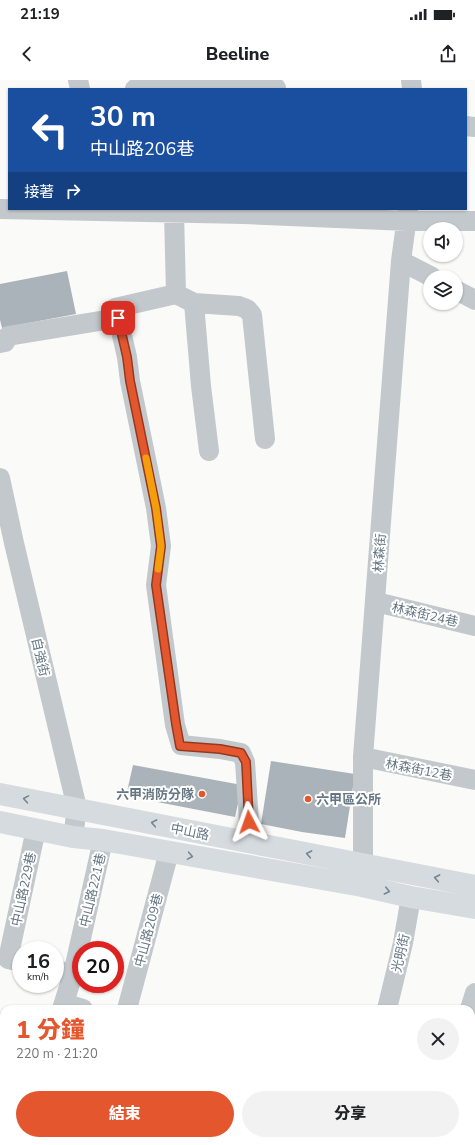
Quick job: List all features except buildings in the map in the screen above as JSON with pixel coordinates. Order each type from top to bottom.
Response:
[{"type":"main road","name":"中山路","points":[[0,794],[253,843],[363,875],[411,897],[475,908]]},
{"type":"main road","name":"中山路","points":[[0,822],[73,837],[103,840],[168,852],[363,875],[475,886]]},
{"type":"street","points":[[136,88],[145,82],[150,81],[248,85],[276,88]]},
{"type":"street","points":[[66,210],[174,212],[244,211],[407,215],[475,221]]},
{"type":"street","points":[[174,212],[176,294]]},
{"type":"street","name":"林森街","points":[[363,875],[363,757],[401,261],[407,215]]},
{"type":"street","points":[[401,261],[423,272]]},
{"type":"street","points":[[253,843],[249,822],[246,762],[241,753],[220,749],[180,746],[156,585],[161,546],[156,508],[130,381],[127,357],[115,308],[176,294],[194,303],[239,306],[247,309],[252,315],[265,439]]},
{"type":"street","points":[[463,294],[475,300]]},
{"type":"street","points":[[194,303],[201,386],[209,451]]},
{"type":"street","points":[[0,343],[5,342],[8,336],[118,318]]},
{"type":"street","name":"自強街","points":[[0,478],[7,544],[77,808],[73,837]]},
{"type":"street","name":"林森街24巷","points":[[376,602],[475,626]]},
{"type":"street","name":"林森街12巷","points":[[363,757],[475,780]]},
{"type":"street","name":"中山路229巷","points":[[12,960],[8,959],[36,829]]},
{"type":"street","name":"中山路221巷","points":[[64,972],[103,840]]},
{"type":"street","name":"中山路209巷","points":[[128,1005],[168,852]]},
{"type":"street","name":"光明街","points":[[388,1005],[403,943],[411,897]]},
{"type":"street","name":"中山路221巷","points":[[63,993],[63,1005]]},
{"type":"street","points":[[471,1005],[475,993]]},
{"type":"slow traffic","points":[[146,458],[156,508],[161,546],[158,569]]},
{"type":"place","name":"六甲消防分隊","points":[[202,794]]},
{"type":"place","name":"六甲區公所","points":[[308,799]]},
{"type":"route","points":[[118,318],[156,508],[161,546],[156,585],[180,746],[220,749],[241,753],[246,762],[249,822]]}]
